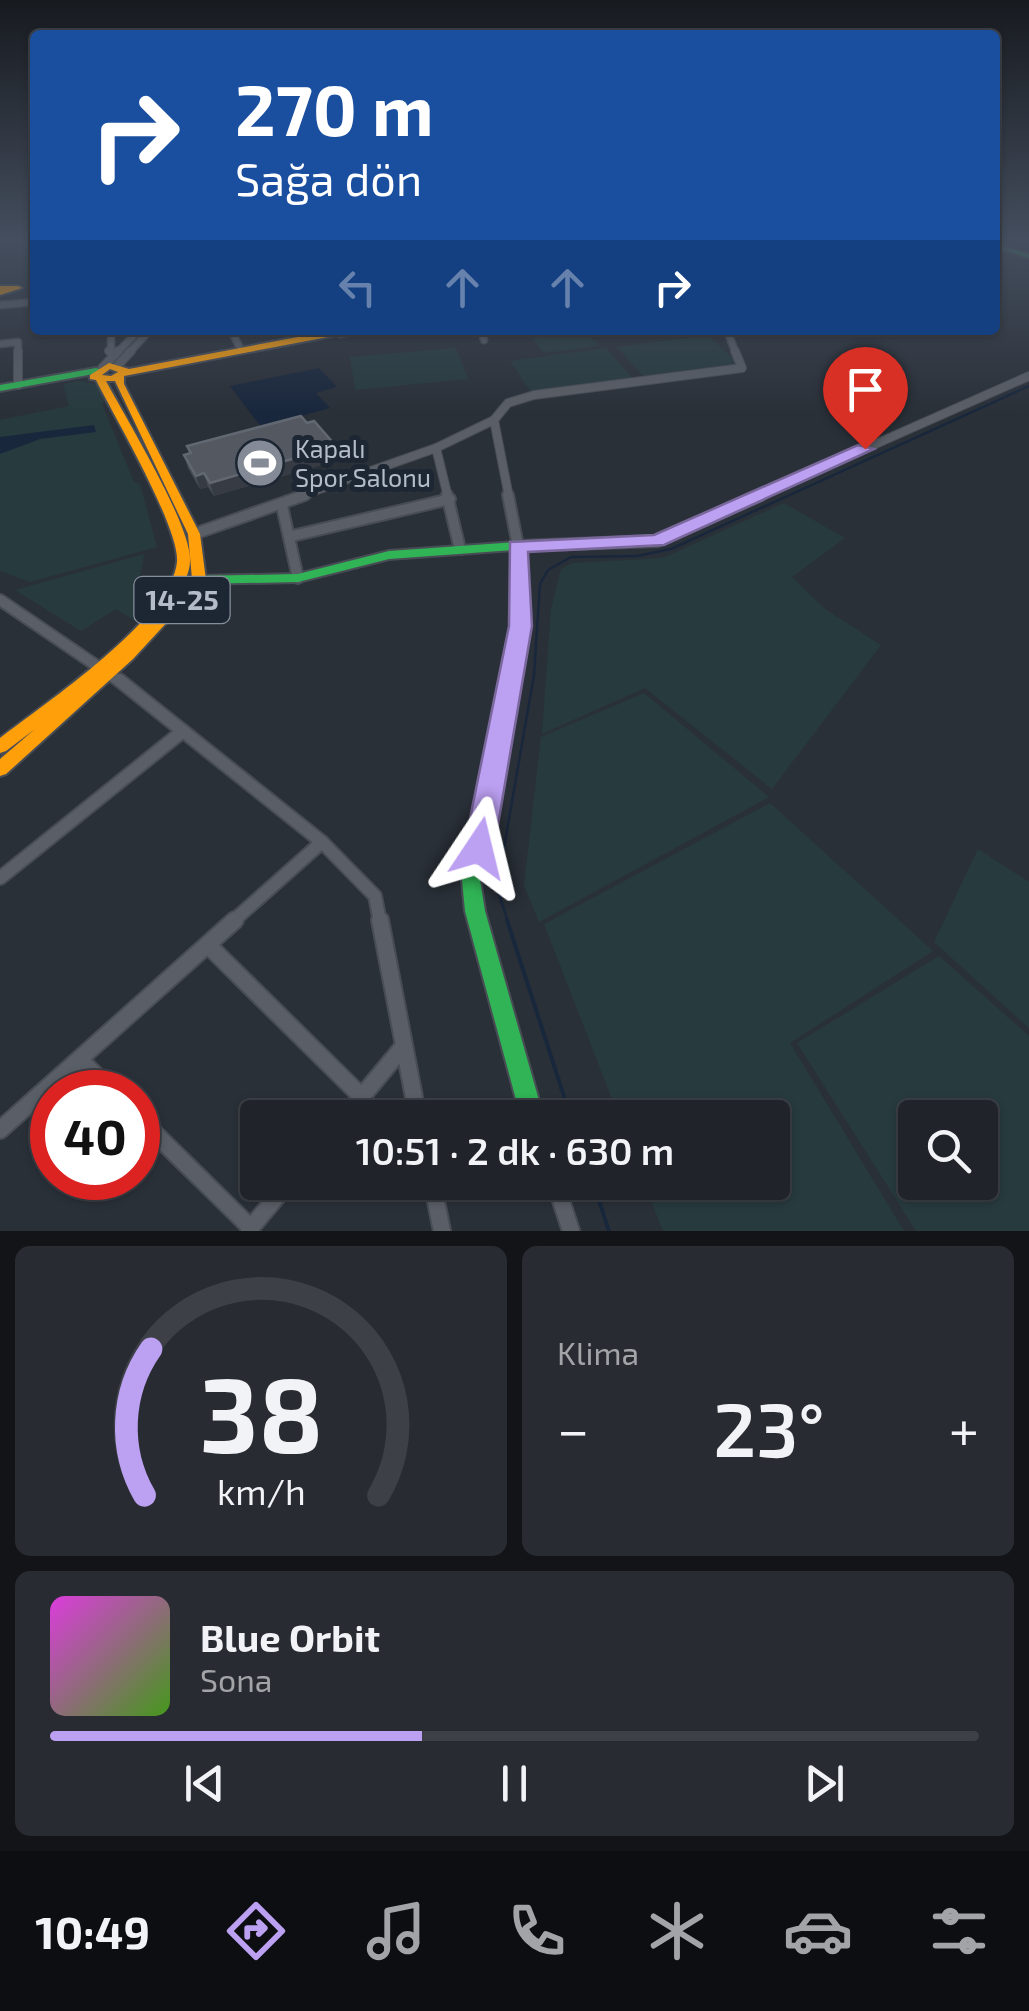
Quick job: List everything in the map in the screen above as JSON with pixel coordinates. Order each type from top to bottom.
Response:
[{"type":"main road","points":[[0,390],[287,335]]},
{"type":"main road","points":[[0,390],[316,335]]},
{"type":"main road","name":"14-25","points":[[0,769],[112,674],[170,617],[199,580],[194,534],[110,370]]},
{"type":"main road","name":"14-25","points":[[0,747],[153,619],[181,579],[185,560],[180,539],[110,370]]},
{"type":"main road","points":[[199,580],[298,578],[389,555],[518,546],[520,626],[470,880],[475,911],[528,1100]]},
{"type":"street","points":[[110,370],[111,335]]},
{"type":"street","points":[[110,370],[135,335]]},
{"type":"street","points":[[110,370],[146,335]]},
{"type":"street","points":[[234,335],[240,346]]},
{"type":"street","points":[[483,335],[484,340]]},
{"type":"street","points":[[194,534],[282,506],[436,448],[494,420],[508,402],[534,395],[742,368],[729,335]]},
{"type":"street","points":[[0,344],[18,342],[18,385]]},
{"type":"street","points":[[494,420],[518,546],[657,541],[1029,376]]},
{"type":"street","points":[[436,448],[460,549]]},
{"type":"street","points":[[292,536],[450,499]]},
{"type":"street","points":[[282,506],[292,536],[298,578]]},
{"type":"street","points":[[0,600],[112,674],[322,842],[376,896],[414,1100]]},
{"type":"street","points":[[0,878],[183,732]]},
{"type":"street","points":[[0,1130],[322,842]]},
{"type":"street","points":[[208,945],[362,1096]]},
{"type":"street","points":[[359,1100],[403,1047]]},
{"type":"street","points":[[81,1061],[90,1070]]},
{"type":"street","points":[[160,1139],[249,1230],[274,1200]]},
{"type":"street","points":[[436,1200],[442,1231]]},
{"type":"street","points":[[561,1200],[571,1231]]},
{"type":"green space","points":[[530,335],[589,335],[599,346],[544,353]]},
{"type":"green space","points":[[708,335],[738,363],[643,376],[617,347]]},
{"type":"green space","points":[[456,348],[468,379],[355,390],[350,357]]},
{"type":"green space","points":[[606,348],[632,378],[531,392],[510,361]]},
{"type":"green space","points":[[80,381],[99,385],[106,399],[102,404],[134,482],[140,484],[157,547],[30,582],[0,571],[0,420],[69,406],[63,384]]},
{"type":"green space","points":[[784,503],[845,538],[792,577],[825,609],[881,645],[772,789],[645,688],[542,734],[551,609],[561,569],[572,563],[663,558]]},
{"type":"green space","points":[[144,554],[139,584],[169,581],[137,622],[116,609],[81,631],[15,590]]},
{"type":"green space","points":[[644,693],[769,797],[539,922],[524,886],[541,737]]},
{"type":"green space","points":[[770,803],[933,951],[790,1043],[904,1231],[663,1231],[651,1200],[790,1200],[790,1100],[612,1100],[544,924]]},
{"type":"green space","points":[[978,849],[1029,882],[1029,1028],[934,942]]},
{"type":"green space","points":[[939,956],[1029,1036],[1029,1231],[916,1231],[797,1043]]},
{"type":"water","points":[[319,368],[337,387],[316,393],[330,408],[261,427],[230,386]]},
{"type":"water","points":[[94,425],[96,432],[40,439],[0,454],[0,437]]},
{"type":"building","name":"Kapalı Spor Salonu","points":[[301,416],[307,423],[314,421],[336,446],[210,483],[204,473],[196,476],[184,455],[191,453],[187,446]]},
{"type":"waterway","points":[[508,922],[497,888],[534,675],[540,584],[548,570],[571,557],[637,556],[671,549],[1029,386]]},
{"type":"waterway","points":[[507,920],[565,1100]]},
{"type":"waterway","points":[[599,1200],[609,1231]]},
{"type":"traffic: fast","points":[[0,388],[96,371]]},
{"type":"traffic: fast","points":[[199,580],[298,578],[389,555],[518,546],[520,626],[471,880],[475,911],[528,1100]]},
{"type":"traffic: slow","points":[[124,373],[325,335]]},
{"type":"traffic: slow","points":[[109,366],[125,371],[113,379],[93,377],[109,366]]},
{"type":"traffic: slow","points":[[0,769],[128,655],[199,580],[194,534],[119,384],[120,376]]},
{"type":"traffic: slow","points":[[0,747],[108,661],[162,607],[178,582],[184,560],[173,522],[101,380]]},
{"type":"place","name":"Kapalı Spor Salonu","points":[[260,463]]},
{"type":"route","points":[[479,848],[520,626],[518,546],[657,541],[865,449]]}]
